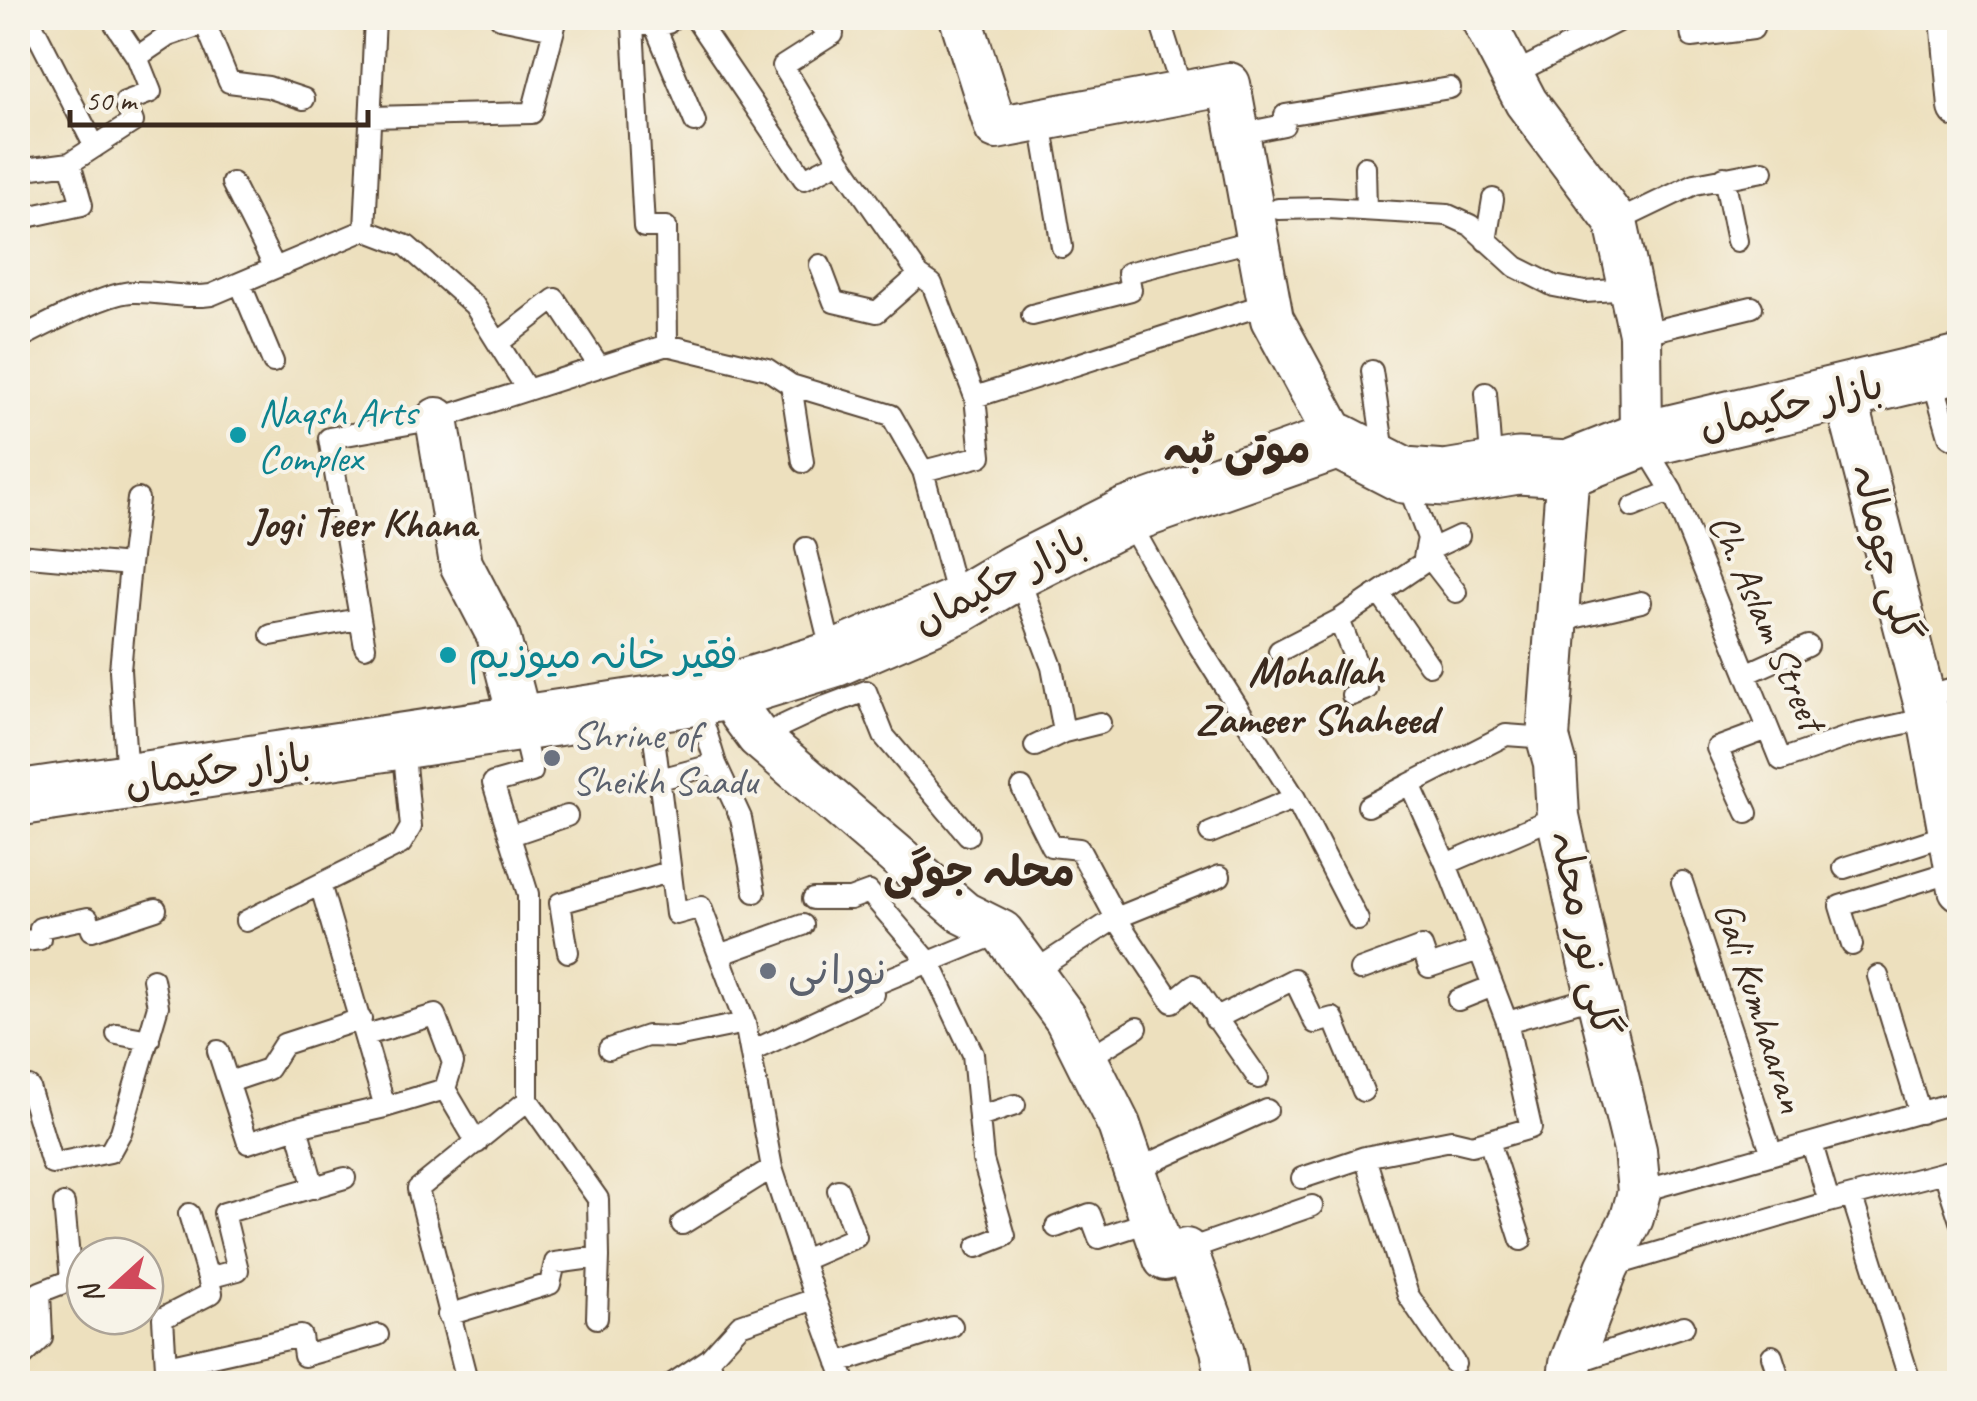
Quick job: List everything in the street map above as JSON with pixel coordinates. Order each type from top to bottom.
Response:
[{"type":"street","points":[[961,18],[996,128],[1229,84],[1239,134],[1268,224],[1268,303],[1272,319],[1338,440]]},
{"type":"street","points":[[1482,18],[1526,102],[1616,222],[1640,334],[1642,440]]},
{"type":"street","points":[[1955,29],[1960,107]]},
{"type":"street","name":"بازار حکیماں","points":[[18,798],[692,697],[834,659],[960,605],[1016,571],[1126,516],[1338,440],[1395,471],[1446,478],[1518,466],[1568,470],[1642,440],[1945,368]]},
{"type":"street","name":"گلی چومالہ","points":[[1845,394],[1937,700],[1956,856]]},
{"type":"street","points":[[437,419],[460,564],[498,635],[521,724]]},
{"type":"street","name":"گلی نور محلہ","points":[[1568,470],[1548,738],[1555,763],[1558,816],[1635,1150],[1639,1192],[1632,1218],[1606,1268],[1570,1373]]},
{"type":"street","points":[[692,697],[741,714],[758,737],[964,913],[1002,932],[1066,1020],[1120,1125],[1164,1259],[1186,1250],[1222,1349],[1228,1384]]},
{"type":"lane","points":[[29,18],[95,147]]},
{"type":"lane","points":[[18,170],[70,163],[132,122],[125,102],[151,92],[137,57],[111,18]]},
{"type":"lane","points":[[365,230],[376,18]]},
{"type":"lane","points":[[370,116],[532,113],[556,23],[500,18]]},
{"type":"lane","points":[[667,345],[666,227],[644,227],[632,25],[695,18],[804,179],[840,160]]},
{"type":"lane","points":[[811,18],[833,34],[782,66],[918,275],[932,284],[974,397],[981,456],[922,470]]},
{"type":"lane","points":[[1160,18],[1183,94]]},
{"type":"lane","points":[[1511,76],[1624,18]]},
{"type":"lane","points":[[1689,18],[1692,37],[1752,29]]},
{"type":"lane","points":[[137,57],[168,36],[213,20],[228,82],[268,87],[304,99]]},
{"type":"lane","points":[[663,21],[695,122]]},
{"type":"lane","points":[[1239,134],[1284,125],[1285,115],[1450,88]]},
{"type":"lane","points":[[1041,122],[1062,246]]},
{"type":"lane","points":[[18,219],[82,205],[70,163]]},
{"type":"lane","points":[[1365,168],[1366,210]]},
{"type":"lane","points":[[1616,222],[1695,184],[1763,171]]},
{"type":"lane","points":[[1724,177],[1738,241]]},
{"type":"lane","points":[[232,183],[275,268]]},
{"type":"lane","points":[[1486,242],[1493,199]]},
{"type":"lane","points":[[1032,315],[1132,290],[1128,273],[1268,224],[1366,210],[1448,215],[1470,225],[1516,267],[1554,286],[1585,292],[1630,289]]},
{"type":"lane","points":[[18,339],[66,315],[131,291],[186,299],[211,295],[365,230],[407,246],[474,305],[526,388]]},
{"type":"lane","points":[[820,265],[834,302],[877,312],[918,275]]},
{"type":"lane","points":[[240,283],[273,362]]},
{"type":"lane","points":[[498,343],[555,299],[599,366]]},
{"type":"lane","points":[[974,397],[1268,303]]},
{"type":"lane","points":[[1640,334],[1752,307]]},
{"type":"lane","points":[[364,647],[329,438],[437,419],[667,345],[768,369],[791,385],[890,415],[922,470],[960,605]]},
{"type":"lane","points":[[1945,368],[1949,436],[1960,442]]},
{"type":"lane","points":[[1279,651],[1339,620],[1423,563],[1428,538],[1395,471],[1372,372]]},
{"type":"lane","points":[[791,385],[803,462]]},
{"type":"lane","points":[[1486,393],[1492,472]]},
{"type":"lane","name":"Ch. Aslam Street","points":[[1642,440],[1672,491],[1780,760],[1937,700]]},
{"type":"lane","points":[[1632,506],[1672,491]]},
{"type":"lane","points":[[128,784],[120,670],[138,499]]},
{"type":"lane","points":[[1126,516],[1197,644],[1295,798],[1358,920]]},
{"type":"lane","points":[[1425,552],[1459,536]]},
{"type":"lane","points":[[806,548],[834,659]]},
{"type":"lane","points":[[1425,552],[1456,592]]},
{"type":"lane","points":[[18,555],[130,565]]},
{"type":"lane","points":[[1016,571],[1052,667],[1064,732]]},
{"type":"lane","points":[[1380,594],[1429,666]]},
{"type":"lane","points":[[1556,622],[1641,602]]},
{"type":"lane","points":[[271,635],[360,619]]},
{"type":"lane","points":[[1339,620],[1368,689],[1352,695]]},
{"type":"lane","points":[[1746,674],[1808,646]]},
{"type":"lane","points":[[758,737],[866,691],[884,736],[968,835]]},
{"type":"lane","points":[[692,697],[741,818],[755,892]]},
{"type":"lane","points":[[692,697],[660,780],[676,914],[701,907],[744,1023],[772,1168],[846,1384]]},
{"type":"lane","points":[[1035,746],[1064,732],[1100,722]]},
{"type":"lane","points":[[521,724],[532,772],[492,782],[528,894],[528,1100],[598,1200],[597,1318]]},
{"type":"lane","points":[[1746,813],[1717,748],[1768,728]]},
{"type":"lane","points":[[1368,806],[1506,736],[1548,738]]},
{"type":"lane","points":[[246,921],[400,844],[411,827],[402,742]]},
{"type":"lane","points":[[660,780],[716,764]]},
{"type":"lane","points":[[1302,1178],[1365,1157],[1451,1140],[1472,1145],[1531,1128],[1506,1022],[1446,864],[1410,784]]},
{"type":"lane","points":[[1022,788],[1051,846],[1079,849],[1116,918],[1172,1002],[1192,985],[1258,1078]]},
{"type":"lane","points":[[1210,833],[1295,798]]},
{"type":"lane","points":[[511,834],[567,816]]},
{"type":"lane","points":[[1446,864],[1558,816]]},
{"type":"lane","points":[[1844,868],[1956,856]]},
{"type":"lane","points":[[1852,945],[1840,906],[1956,856]]},
{"type":"lane","points":[[568,952],[560,903],[669,872]]},
{"type":"lane","points":[[1032,972],[1116,918],[1220,876]]},
{"type":"lane","name":"Gali Kumhaaran","points":[[1682,882],[1772,1154]]},
{"type":"lane","points":[[320,884],[385,1107]]},
{"type":"lane","points":[[813,899],[850,899],[870,892],[930,963],[972,1054],[983,1160],[1005,1236],[977,1247]]},
{"type":"lane","points":[[18,942],[40,939],[40,928],[88,918],[92,930],[156,909]]},
{"type":"lane","points":[[719,955],[803,925]]},
{"type":"lane","points":[[752,1051],[874,994],[871,986],[1002,932]]},
{"type":"lane","points":[[1360,970],[1422,947],[1428,968],[1479,950]]},
{"type":"lane","points":[[1878,976],[1920,1112]]},
{"type":"lane","points":[[18,1090],[28,1087],[52,1164],[110,1152],[122,1132],[158,1006],[152,979]]},
{"type":"lane","points":[[1216,1019],[1294,979],[1315,1023],[1333,1018],[1363,1092]]},
{"type":"lane","points":[[1458,1000],[1493,986]]},
{"type":"lane","points":[[1506,1022],[1597,996]]},
{"type":"lane","points":[[229,1082],[268,1070],[284,1044],[435,1015],[453,1064],[445,1089],[477,1143]]},
{"type":"lane","points":[[609,1049],[647,1036],[676,1037],[744,1023]]},
{"type":"lane","points":[[1086,1059],[1137,1028]]},
{"type":"lane","points":[[118,1034],[148,1040]]},
{"type":"lane","points":[[218,1051],[248,1143],[445,1089]]},
{"type":"lane","points":[[468,1384],[418,1189],[528,1100]]},
{"type":"lane","points":[[1639,1192],[1960,1102]]},
{"type":"lane","points":[[978,1117],[1015,1105]]},
{"type":"lane","points":[[1135,1170],[1267,1110]]},
{"type":"lane","points":[[297,1127],[314,1188]]},
{"type":"lane","points":[[1490,1140],[1521,1240]]},
{"type":"lane","points":[[1812,1144],[1829,1202]]},
{"type":"lane","points":[[1365,1157],[1408,1295],[1455,1364]]},
{"type":"lane","points":[[682,1224],[772,1168]]},
{"type":"lane","points":[[1606,1268],[1952,1170],[1960,1221]]},
{"type":"lane","points":[[208,1278],[238,1270],[224,1213],[345,1178]]},
{"type":"lane","points":[[803,1260],[856,1237],[838,1190]]},
{"type":"lane","points":[[1852,1197],[1912,1384]]},
{"type":"lane","points":[[18,1361],[42,1338],[40,1292],[71,1280],[64,1204]]},
{"type":"lane","points":[[1186,1250],[1312,1206]]},
{"type":"lane","points":[[189,1214],[212,1294],[163,1318],[167,1375],[301,1336],[304,1356],[378,1335]]},
{"type":"lane","points":[[1056,1227],[1090,1214],[1099,1238],[1152,1221]]},
{"type":"lane","points":[[448,1315],[550,1284],[554,1263],[599,1257]]},
{"type":"lane","points":[[672,1384],[709,1359],[740,1324],[816,1299]]},
{"type":"lane","points":[[838,1363],[952,1326]]},
{"type":"lane","points":[[1570,1373],[1684,1326]]},
{"type":"lane","points":[[1772,1356],[1781,1384]]},
{"type":"lane","points":[[709,1359],[717,1384]]},
{"type":"place","name":"Naqsh Arts Complex","points":[[238,435]]},
{"type":"place","name":"فقیر خانہ میوزیم","points":[[448,655]]},
{"type":"place","name":"Shrine of Sheikh Saadu","points":[[552,758]]},
{"type":"place","name":"نورانی","points":[[768,971]]},
{"type":"district","name":"موتی ٹبہ","points":[[1237,449]]},
{"type":"district","name":"Jogi Teer Khana","points":[[363,523]]},
{"type":"district","name":"Mohallah Zameer Shaheed","points":[[1316,695]]},
{"type":"district","name":"محلہ جوگی","points":[[979,872]]}]
